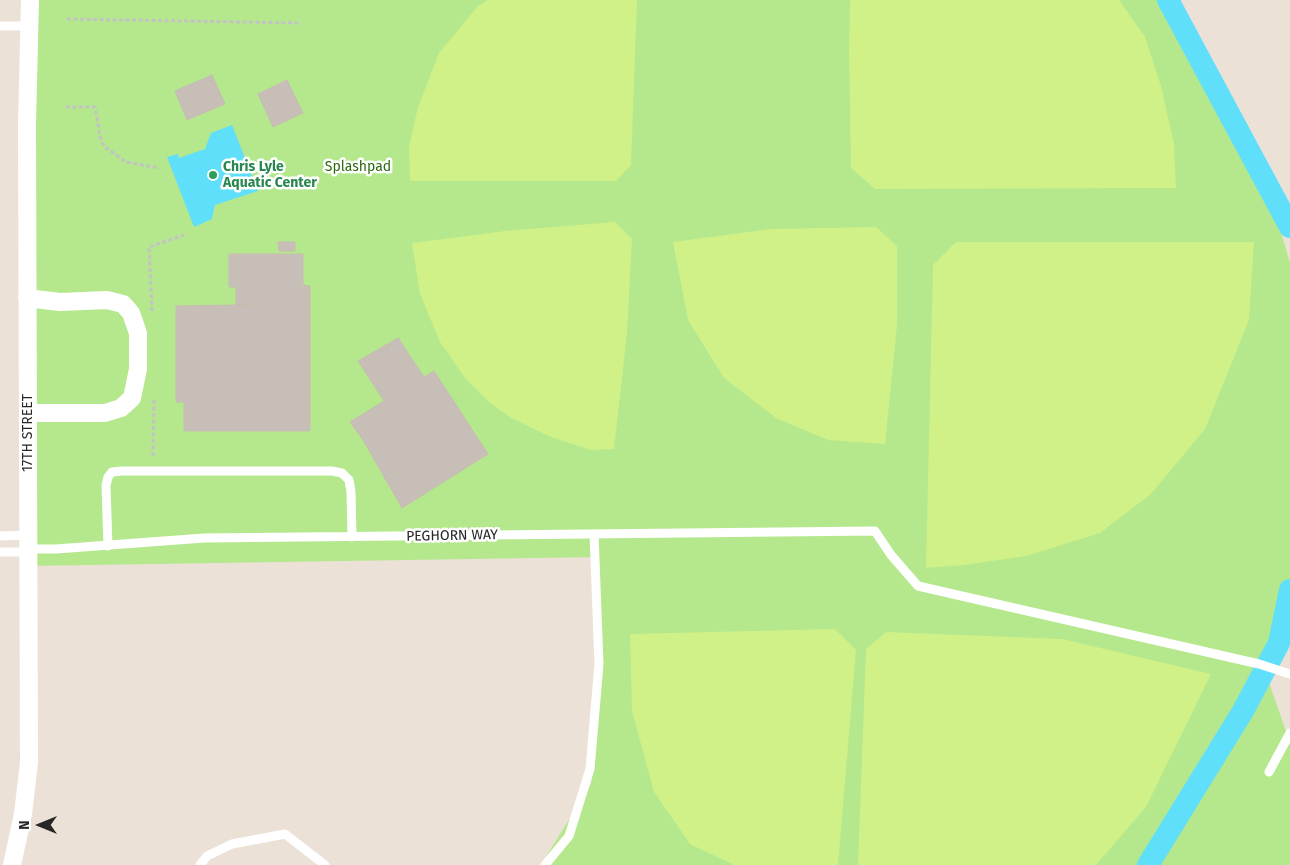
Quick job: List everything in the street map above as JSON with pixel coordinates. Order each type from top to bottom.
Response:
[{"type":"street","name":"17TH STREET","points":[[13,865],[23,814],[29,762],[27,124],[30,0]]},
{"type":"street","points":[[27,298],[60,302],[107,300],[123,304],[131,313],[138,333],[138,369],[132,398],[121,408],[105,413],[28,413]]},
{"type":"lane","points":[[0,26],[29,26]]},
{"type":"lane","points":[[108,546],[106,486],[108,477],[112,472],[122,471],[332,471],[342,473],[349,480],[351,492],[352,537]]},
{"type":"lane","name":"PEGHORN WAY","points":[[28,546],[56,549],[204,538],[875,531],[891,555],[918,586],[1259,664],[1288,674]]},
{"type":"lane","points":[[545,865],[569,836],[590,769],[599,664],[594,534]]},
{"type":"lane","points":[[0,536],[28,546]]},
{"type":"lane","points":[[0,552],[28,546]]},
{"type":"lane","points":[[1269,772],[1290,734]]},
{"type":"lane","points":[[200,865],[207,856],[232,844],[285,834],[325,865]]},
{"type":"path","points":[[67,19],[300,23]]},
{"type":"path","points":[[66,107],[95,107],[101,141],[105,148],[126,162],[159,168]]},
{"type":"green space","name":"Splashpad","points":[[29,0],[1180,0],[1259,156],[1290,263],[1290,592],[1262,662],[1290,743],[1290,865],[541,865],[591,784],[599,709],[598,557],[27,566]]},
{"type":"green space","points":[[488,0],[637,0],[631,165],[616,181],[410,181],[409,147],[418,107],[439,53],[478,6]]},
{"type":"green space","points":[[850,0],[1119,0],[1145,37],[1161,86],[1174,144],[1176,188],[875,189],[851,168]]},
{"type":"green space","points":[[615,222],[632,239],[627,333],[614,449],[591,450],[551,437],[511,418],[490,403],[465,378],[440,342],[420,294],[412,243],[506,231]]},
{"type":"green space","points":[[876,227],[897,246],[897,325],[885,444],[828,440],[776,418],[724,378],[688,320],[673,242],[771,229]]},
{"type":"green space","points":[[956,242],[1254,242],[1249,320],[1205,429],[1151,494],[1100,533],[1026,556],[964,565],[926,568],[933,265]]},
{"type":"green space","points":[[835,629],[856,650],[838,865],[734,865],[690,844],[654,792],[632,711],[630,634]]},
{"type":"green space","points":[[886,632],[1062,639],[1211,674],[1146,807],[1096,865],[858,865],[866,649]]},
{"type":"water","name":"Chris Lyle Aquatic Center","points":[[232,125],[258,191],[215,205],[212,219],[194,227],[167,157],[178,154],[179,158],[205,149],[211,133]]},
{"type":"building","points":[[212,75],[225,104],[187,120],[175,91]]},
{"type":"building","points":[[287,80],[303,113],[273,127],[258,94]]},
{"type":"building","points":[[278,242],[295,242],[295,251],[279,251]]},
{"type":"building","points":[[229,254],[303,254],[303,285],[310,286],[310,306],[236,305],[236,287],[229,287]]},
{"type":"building","points":[[176,306],[310,306],[310,431],[184,431],[184,402],[176,402]]},
{"type":"building","points":[[398,338],[424,377],[434,371],[488,454],[402,508],[363,440],[350,422],[384,401],[358,361]]},
{"type":"waterway","points":[[1168,0],[1290,227]]},
{"type":"waterway","points":[[1148,865],[1243,711],[1279,643],[1290,590]]},
{"type":"place","name":"Chris Lyle Aquatic Center","points":[[213,175]]}]
